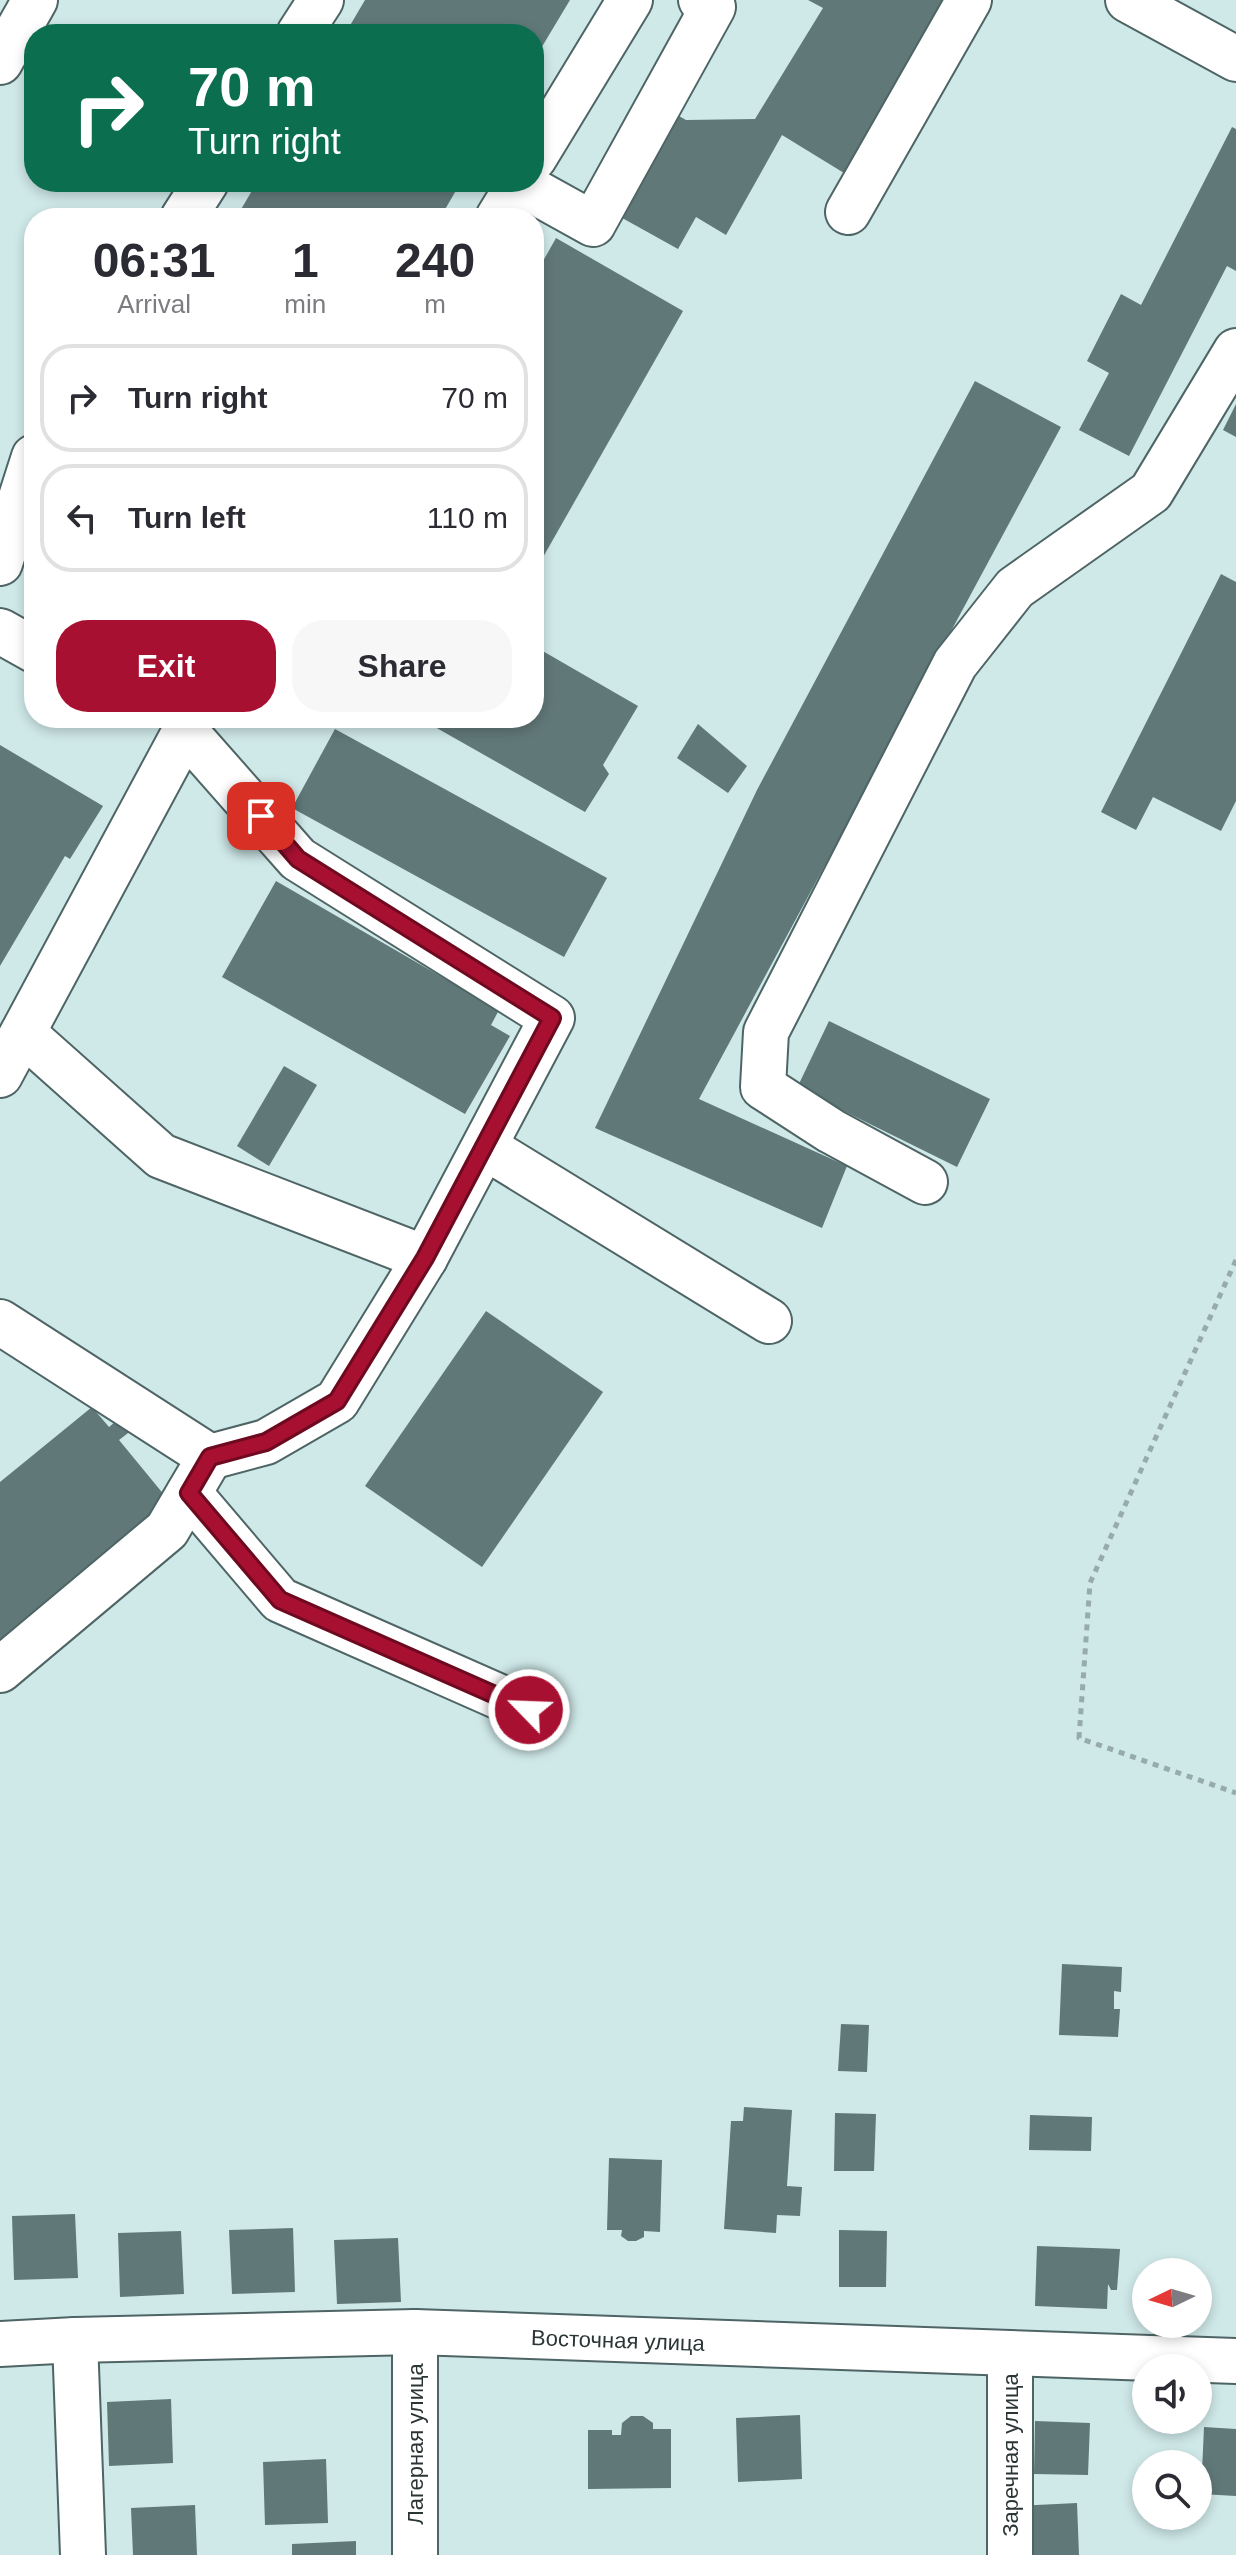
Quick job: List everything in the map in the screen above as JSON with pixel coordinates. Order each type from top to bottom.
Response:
[{"type":"street","points":[[0,62],[35,0]]},
{"type":"street","points":[[305,24],[321,0]]},
{"type":"street","points":[[544,142],[630,0]]},
{"type":"street","points":[[537,192],[593,224],[713,7],[701,0]]},
{"type":"street","points":[[848,212],[969,0]]},
{"type":"street","points":[[1128,0],[1236,59]]},
{"type":"street","points":[[925,1182],[831,1131],[763,1087],[766,1032],[955,664],[1015,588],[1151,492],[1236,351]]},
{"type":"street","points":[[0,563],[24,488]]},
{"type":"street","points":[[0,631],[24,644]]},
{"type":"street","points":[[0,1075],[177,728]]},
{"type":"street","points":[[0,1670],[167,1530],[200,1475],[337,1401],[425,1258],[552,1018],[298,859],[185,728]]},
{"type":"street","points":[[23,1033],[161,1156],[425,1258]]},
{"type":"street","points":[[485,1147],[769,1321]]},
{"type":"street","points":[[0,1322],[200,1475],[280,1600],[529,1710]]},
{"type":"street","name":"Восточная улица","points":[[0,2344],[415,2332],[1236,2361]]},
{"type":"street","name":"Лагерная улица","points":[[415,2332],[415,2555]]},
{"type":"street","points":[[75,2340],[83,2555]]},
{"type":"street","name":"Заречная улица","points":[[1010,2354],[1010,2555]]},
{"type":"path","points":[[1236,1260],[1090,1583],[1079,1738],[1236,1793]]},
{"type":"building","points":[[365,0],[570,0],[544,43],[544,24],[351,24]]},
{"type":"building","points":[[808,0],[949,0],[844,173],[782,135],[726,235],[696,217],[678,249],[615,214],[672,112],[686,120],[755,119],[823,8]]},
{"type":"building","points":[[1232,127],[1236,129],[1236,271],[1227,266],[1129,456],[1079,430],[1109,373],[1087,361],[1121,294],[1141,305]]},
{"type":"building","points":[[251,192],[455,192],[446,208],[242,208]]},
{"type":"building","points":[[556,238],[683,311],[544,555],[544,259]]},
{"type":"building","points":[[975,381],[1061,427],[699,1099],[847,1166],[822,1228],[595,1128],[757,790]]},
{"type":"building","points":[[1236,404],[1236,437],[1223,430]]},
{"type":"building","points":[[1221,574],[1236,582],[1236,801],[1221,831],[1153,797],[1136,830],[1101,812]]},
{"type":"building","points":[[544,652],[638,706],[603,765],[609,774],[585,812],[437,728],[544,728]]},
{"type":"building","points":[[698,724],[747,766],[728,793],[677,758]]},
{"type":"building","points":[[335,729],[607,878],[564,957],[292,808]]},
{"type":"building","points":[[0,745],[103,806],[70,859],[65,856],[0,966]]},
{"type":"building","points":[[276,881],[499,1010],[491,1025],[510,1036],[465,1114],[222,977]]},
{"type":"building","points":[[829,1021],[990,1099],[957,1167],[797,1088]]},
{"type":"building","points":[[284,1066],[317,1085],[269,1166],[237,1146]]},
{"type":"building","points":[[486,1311],[603,1392],[482,1567],[365,1486]]},
{"type":"building","points":[[92,1407],[109,1427],[121,1417],[132,1430],[119,1440],[170,1502],[22,1621],[25,1627],[0,1644],[0,1482]]},
{"type":"building","points":[[1062,1964],[1122,1967],[1121,1992],[1114,1991],[1114,2009],[1120,2009],[1118,2037],[1059,2035]]},
{"type":"building","points":[[841,2024],[869,2025],[867,2072],[838,2071]]},
{"type":"building","points":[[744,2107],[792,2110],[787,2186],[802,2187],[800,2216],[777,2215],[776,2233],[724,2229],[731,2121],[743,2121]]},
{"type":"building","points":[[835,2113],[876,2114],[874,2171],[834,2171]]},
{"type":"building","points":[[1030,2115],[1092,2117],[1091,2151],[1029,2150]]},
{"type":"building","points":[[609,2158],[662,2160],[660,2232],[644,2231],[644,2237],[628,2241],[621,2236],[622,2230],[607,2230]]},
{"type":"building","points":[[75,2214],[78,2278],[14,2280],[12,2216]]},
{"type":"building","points":[[293,2228],[295,2292],[232,2294],[229,2230]]},
{"type":"building","points":[[839,2230],[887,2231],[886,2287],[839,2287]]},
{"type":"building","points":[[181,2231],[184,2294],[120,2297],[118,2233]]},
{"type":"building","points":[[398,2238],[401,2302],[337,2304],[334,2240]]},
{"type":"building","points":[[1037,2246],[1120,2249],[1117,2290],[1111,2290],[1108,2284],[1107,2309],[1035,2306]]},
{"type":"building","points":[[171,2399],[173,2463],[109,2466],[107,2402]]},
{"type":"building","points":[[800,2415],[802,2479],[738,2482],[736,2418]]},
{"type":"building","points":[[631,2416],[643,2416],[653,2423],[653,2429],[671,2429],[671,2488],[588,2489],[588,2430],[612,2430],[612,2435],[621,2435],[622,2423]]},
{"type":"building","points":[[1035,2421],[1090,2423],[1088,2475],[1034,2474]]},
{"type":"building","points":[[1212,2428],[1236,2429],[1236,2496],[1212,2495],[1212,2450],[1203,2450],[1204,2434],[1212,2434]]},
{"type":"building","points":[[326,2459],[328,2523],[265,2525],[263,2462]]},
{"type":"building","points":[[1077,2503],[1079,2555],[1016,2555],[1014,2506]]},
{"type":"building","points":[[195,2505],[197,2555],[133,2555],[131,2508]]},
{"type":"building","points":[[356,2541],[356,2555],[292,2555],[292,2544]]},
{"type":"route","points":[[261,816],[298,859],[552,1018],[425,1258],[337,1401],[266,1442],[210,1457],[189,1493],[280,1600],[529,1710]]}]
